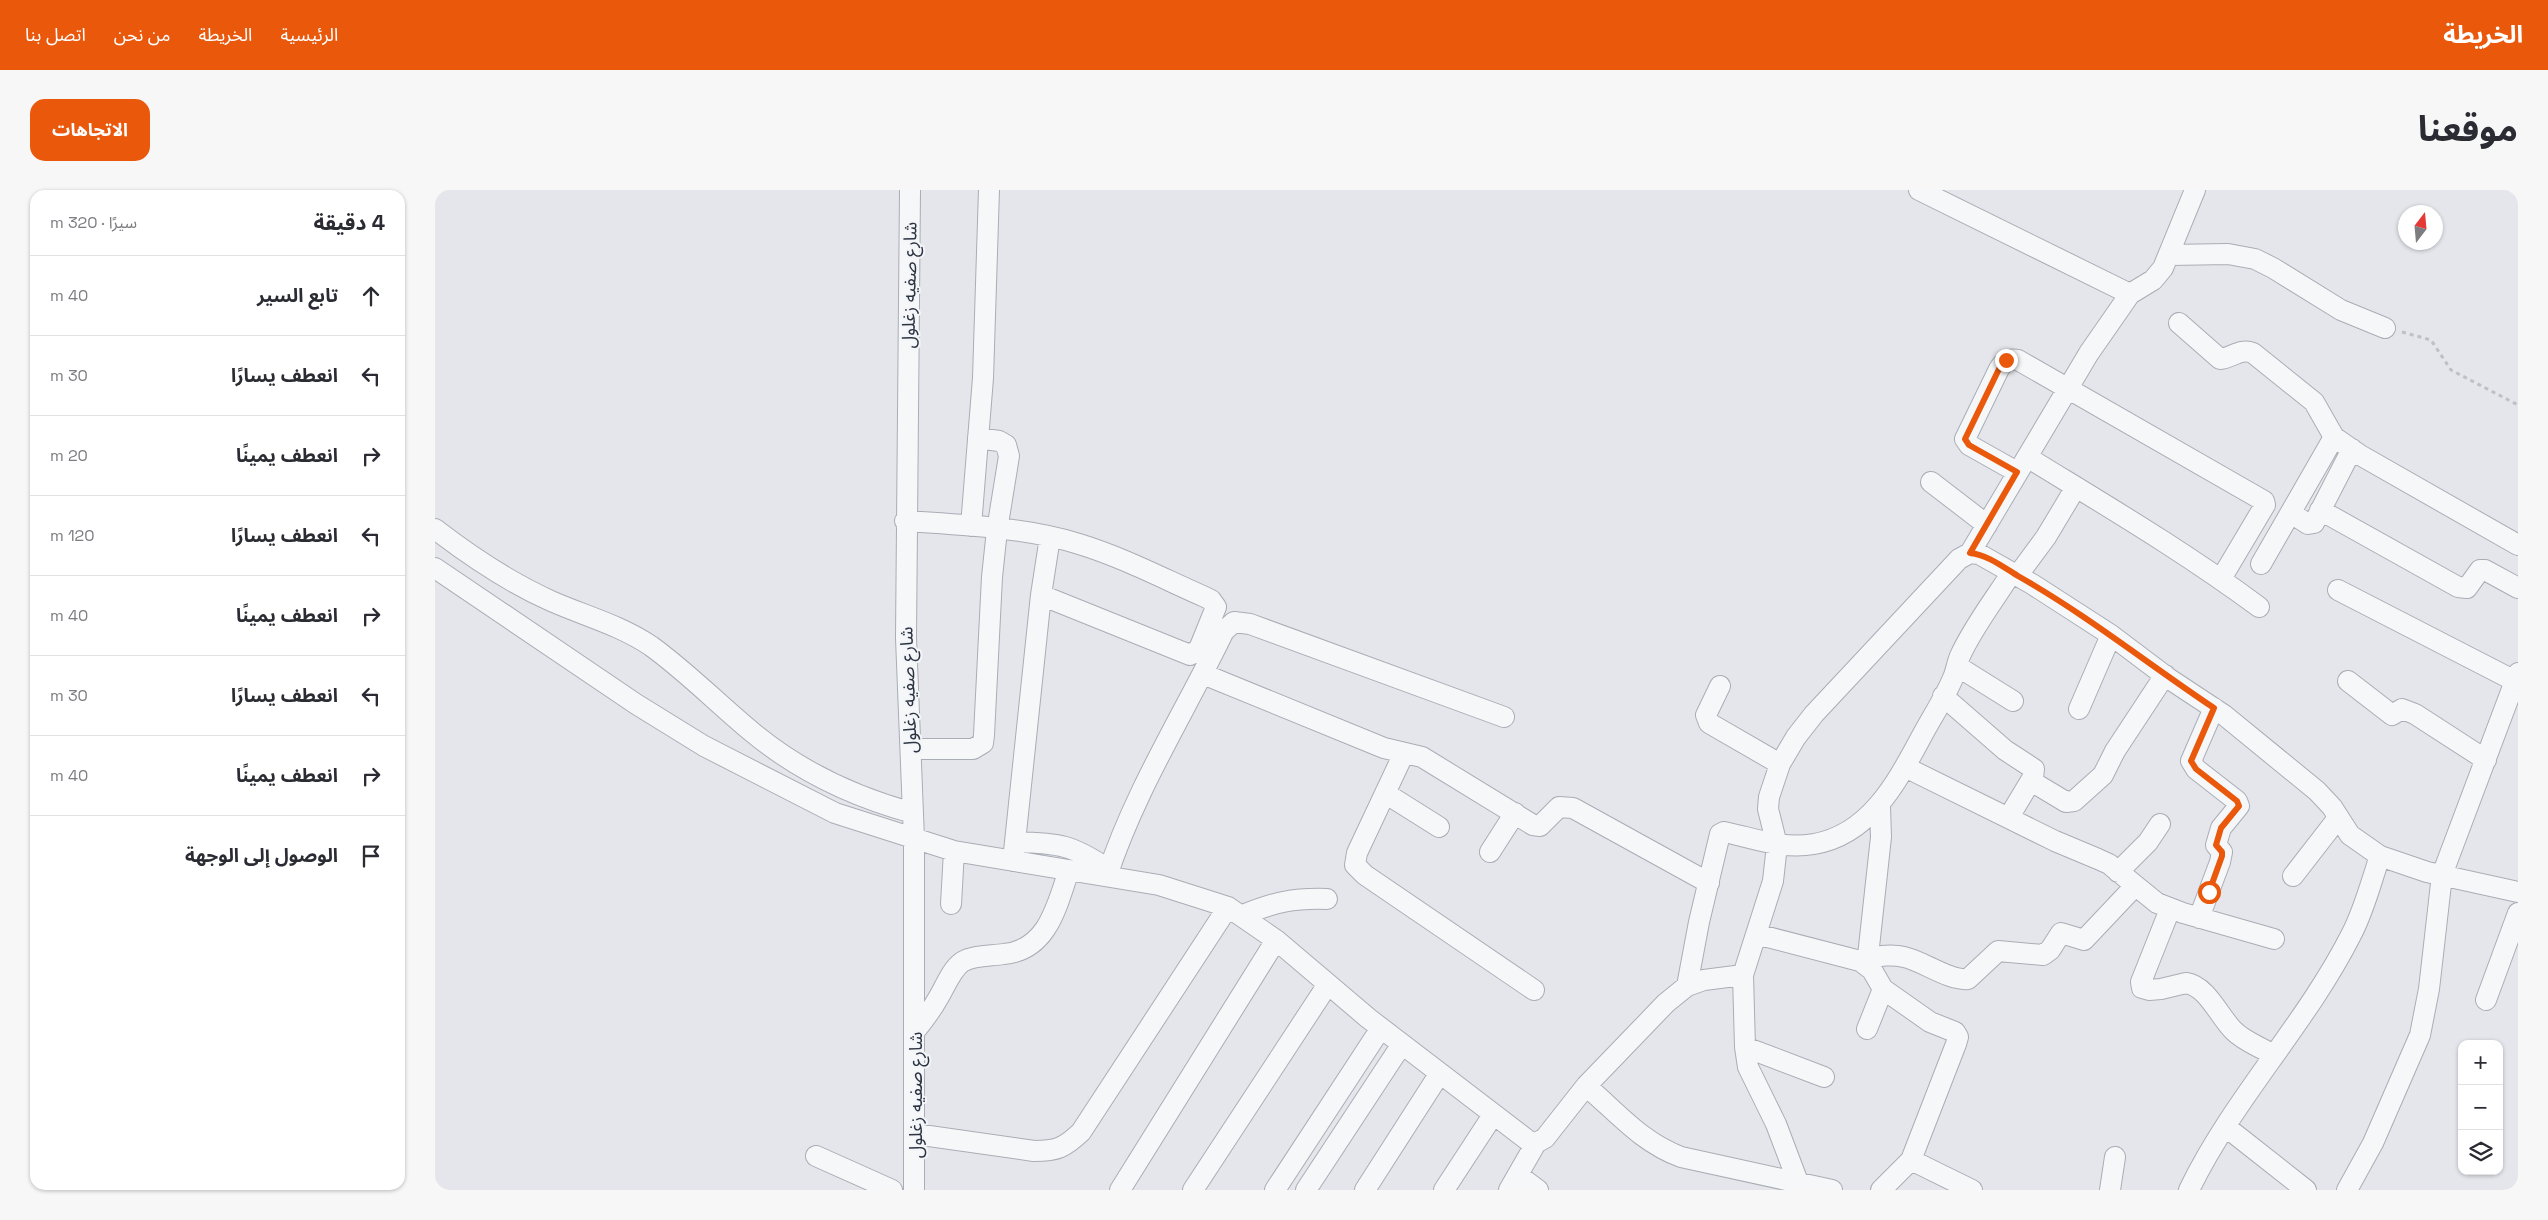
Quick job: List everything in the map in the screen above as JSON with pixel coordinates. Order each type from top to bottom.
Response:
[{"type":"street","name":"شارع صفيه زغلول","points":[[910,190],[905,521],[906,638],[914,838],[915,1190]]},
{"type":"street","points":[[971,526],[983,378],[989,190]]},
{"type":"street","points":[[1919,190],[2130,294]]},
{"type":"street","points":[[1798,1182],[1776,1124],[1748,1067],[1745,1047],[1743,975],[1773,881],[1777,845],[1768,810],[1769,797],[1780,764],[1796,737],[1838,686],[1952,566],[1970,553],[2067,388],[2130,294],[2153,280],[2163,268],[2195,190]]},
{"type":"street","points":[[2169,255],[2228,254],[2255,259],[2341,310],[2385,328]]},
{"type":"street","points":[[2179,323],[2220,359],[2228,359],[2241,351],[2253,353],[2314,402],[2335,437],[2351,449],[2518,545]]},
{"type":"street","points":[[2221,579],[2253,527],[2265,505],[2264,501],[2018,360],[2006,360],[1999,369],[1965,439],[1969,445],[2022,464],[2076,487],[2221,579],[2259,607]]},
{"type":"street","points":[[2261,564],[2335,437]]},
{"type":"street","points":[[911,749],[973,749],[983,742],[992,578],[1009,450],[999,441],[978,438]]},
{"type":"street","points":[[2291,513],[2311,524],[2351,449]]},
{"type":"street","points":[[1931,482],[1987,525]]},
{"type":"street","points":[[1687,986],[1699,922],[1721,833],[1777,845],[1801,846],[1816,844],[1855,828],[1880,806],[1905,767],[1943,696],[1960,656],[2015,574],[2046,537],[2076,487]]},
{"type":"street","points":[[2320,510],[2458,587],[2467,588],[2476,574],[2480,570],[2485,570],[2518,588]]},
{"type":"street","points":[[905,521],[971,526],[1051,537],[1101,551],[1205,597],[1214,603],[1215,612],[1199,650],[1190,655],[1041,595]]},
{"type":"street","points":[[435,530],[492,568],[550,600],[599,619],[650,646],[705,689],[753,733],[807,770],[878,803],[913,813]]},
{"type":"street","points":[[1014,851],[1041,595],[1051,537]]},
{"type":"street","points":[[1970,553],[1979,554],[2015,574],[2111,635],[2214,708],[2271,751],[2317,790],[2350,835],[2380,856],[2400,865],[2518,892]]},
{"type":"street","points":[[435,568],[636,704],[704,746],[835,813],[954,851],[1014,851],[1067,846],[1090,857],[1108,873]]},
{"type":"street","points":[[2338,590],[2516,677],[2442,875],[2429,989],[2420,1036],[2373,1143],[2347,1190]]},
{"type":"street","points":[[1108,873],[1132,813],[1228,626],[1234,622],[1241,622],[1504,717]]},
{"type":"street","points":[[2079,709],[2111,635]]},
{"type":"street","points":[[1957,666],[2013,701]]},
{"type":"street","points":[[1203,674],[1384,748],[1422,757],[1537,826],[1543,824],[1559,808],[1573,808],[1709,884]]},
{"type":"street","points":[[2031,781],[2066,802],[2074,801],[2103,775],[2115,751],[2165,675]]},
{"type":"street","points":[[2348,681],[2392,714],[2402,709],[2415,714],[2486,760]]},
{"type":"street","points":[[1720,686],[1706,715],[1709,723],[1780,764]]},
{"type":"street","points":[[1943,696],[2005,750],[2032,767],[2034,771],[2031,781],[2009,817]]},
{"type":"street","points":[[2199,918],[2221,862],[2222,852],[2216,845],[2221,828],[2239,806],[2237,801],[2196,769],[2191,761],[2214,708]]},
{"type":"street","points":[[1404,753],[1357,853],[1355,865],[1359,870],[1534,990]]},
{"type":"street","points":[[1905,767],[2055,841],[2098,858],[2157,903],[2199,918],[2274,939]]},
{"type":"street","points":[[1385,792],[1439,827]]},
{"type":"street","points":[[1880,806],[1881,837],[1868,961],[1883,989],[1930,1022],[1955,1032],[1957,1038],[1911,1160],[1881,1190]]},
{"type":"street","points":[[1490,852],[1515,813]]},
{"type":"street","points":[[2293,876],[2338,818]]},
{"type":"street","points":[[2118,872],[2148,842],[2160,824]]},
{"type":"street","points":[[951,904],[954,851]]},
{"type":"street","points":[[1014,851],[1069,870],[1108,873],[1159,885],[1236,911],[1276,940],[1381,1028],[1524,1140],[1536,1143]]},
{"type":"street","points":[[2189,1190],[2226,1127],[2324,981],[2353,933],[2380,856]]},
{"type":"street","points":[[915,1031],[933,1007],[954,969],[964,961],[1008,954],[1025,949],[1037,941],[1054,914],[1069,870]]},
{"type":"street","points":[[1756,934],[1868,961],[1891,955],[1905,957],[1965,979],[1998,951],[2039,956],[2050,950],[2061,933],[2084,940],[2135,886]]},
{"type":"street","points":[[915,1134],[1034,1151],[1054,1151],[1067,1144],[1081,1132],[1236,911],[1295,898],[1327,899]]},
{"type":"street","points":[[2170,909],[2141,982],[2142,988],[2149,990],[2187,983],[2192,984],[2201,990],[2238,1035],[2273,1055]]},
{"type":"street","points":[[2486,1000],[2518,913]]},
{"type":"street","points":[[1120,1190],[1276,940]]},
{"type":"street","points":[[1538,1190],[1513,1183],[1536,1143],[1545,1138],[1586,1086],[1666,1003],[1687,986],[1704,980],[1743,975]]},
{"type":"street","points":[[1193,1190],[1328,984]]},
{"type":"street","points":[[1867,1029],[1883,989]]},
{"type":"street","points":[[1275,1190],[1381,1028]]},
{"type":"street","points":[[1306,1190],[1402,1044]]},
{"type":"street","points":[[1745,1047],[1823,1077]]},
{"type":"street","points":[[1365,1190],[1440,1073]]},
{"type":"street","points":[[1586,1086],[1641,1136],[1660,1149],[1681,1156],[1831,1190]]},
{"type":"street","points":[[1444,1190],[1493,1115]]},
{"type":"street","points":[[2226,1127],[2306,1190]]},
{"type":"street","points":[[816,1156],[892,1190]]},
{"type":"street","points":[[2110,1190],[2115,1157]]},
{"type":"street","points":[[1911,1160],[1972,1190]]},
{"type":"path","points":[[2385,328],[2431,340],[2451,370],[2518,405]]},
{"type":"route","points":[[2006,360],[1999,369],[1965,436],[1965,441],[2017,472],[1970,553],[1979,554],[1991,560],[2032,584],[2111,635],[2168,678],[2214,708],[2191,761],[2196,769],[2237,801],[2239,806],[2221,828],[2216,845],[2222,852],[2222,856],[2216,878],[2209,892]]}]
